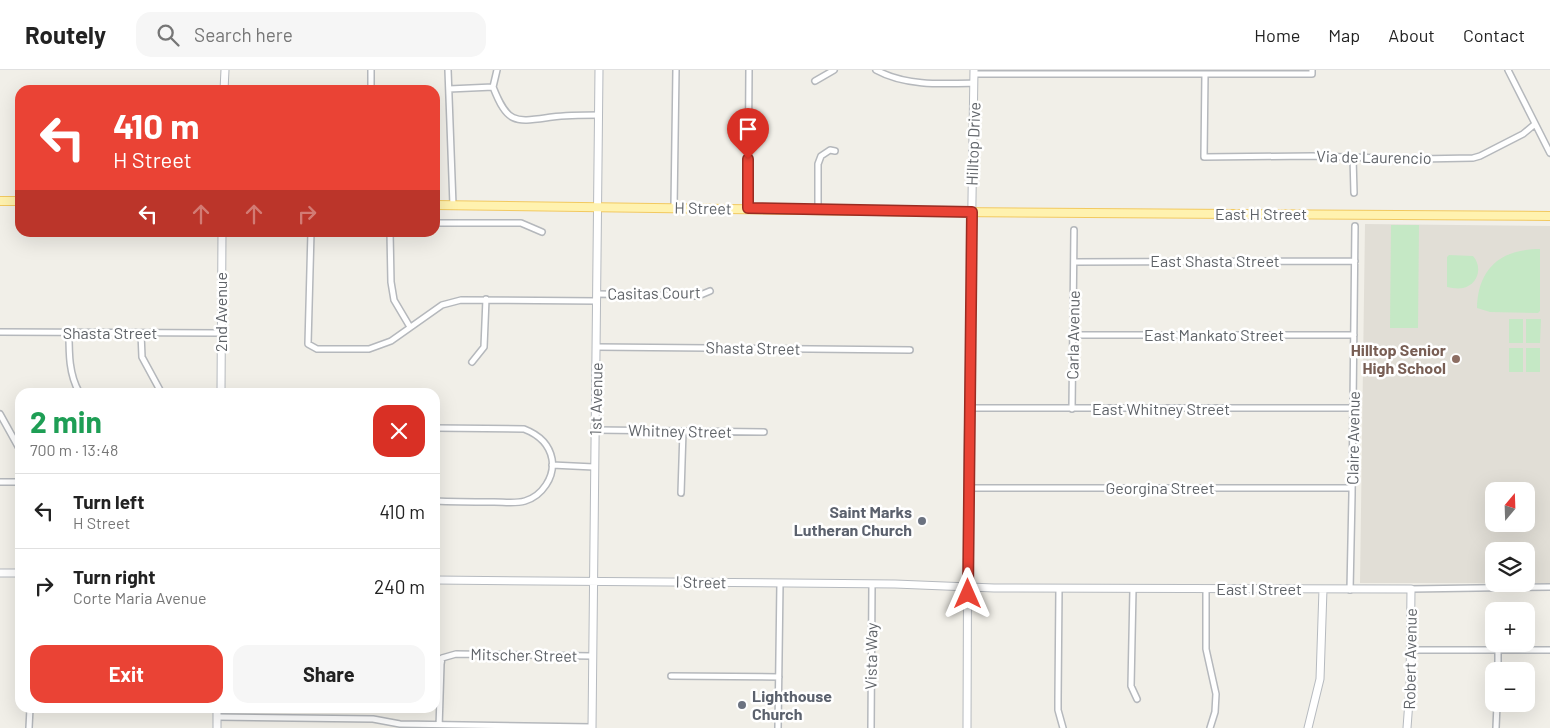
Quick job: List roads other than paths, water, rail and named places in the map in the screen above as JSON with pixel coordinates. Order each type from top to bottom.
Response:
[{"type":"main road","points":[[0,201],[15,201]]},
{"type":"main road","name":"H Street","points":[[440,205],[972,212]]},
{"type":"main road","name":"East H Street","points":[[972,212],[1550,216]]},
{"type":"street","points":[[224,85],[225,70]]},
{"type":"street","points":[[371,70],[371,85]]},
{"type":"street","points":[[448,70],[453,205]]},
{"type":"street","points":[[497,70],[493,87],[502,108],[512,117],[535,121],[566,116],[599,115]]},
{"type":"street","name":"1st Avenue","points":[[592,727],[600,70]]},
{"type":"street","points":[[674,207],[676,70]]},
{"type":"street","points":[[748,208],[749,70]]},
{"type":"street","points":[[815,81],[834,70]]},
{"type":"street","points":[[876,70],[895,78],[914,82],[974,84]]},
{"type":"street","points":[[1508,70],[1550,153]]},
{"type":"street","points":[[974,72],[1205,74],[1312,72]]},
{"type":"street","name":"Hilltop Drive","points":[[967,728],[968,488],[974,72]]},
{"type":"street","name":"Via de Laurencio","points":[[1205,74],[1204,157],[1473,158],[1508,142],[1535,124]]},
{"type":"street","points":[[449,89],[493,87]]},
{"type":"street","points":[[818,210],[818,164],[821,156],[830,150],[835,151]]},
{"type":"street","points":[[1353,157],[1354,193]]},
{"type":"street","points":[[440,223],[521,223],[542,232]]},
{"type":"street","name":"Claire Avenue","points":[[1350,590],[1355,226]]},
{"type":"street","name":"Carla Avenue","points":[[1072,409],[1074,230]]},
{"type":"street","name":"2nd Avenue","points":[[221,388],[222,237]]},
{"type":"street","points":[[311,237],[308,344],[313,348],[369,349],[390,341],[442,305],[462,300],[597,298]]},
{"type":"street","points":[[390,237],[390,282],[394,300],[410,327]]},
{"type":"street","name":"East Shasta Street","points":[[1074,262],[1355,260]]},
{"type":"street","name":"Casitas Court","points":[[597,298],[698,296],[710,291]]},
{"type":"street","points":[[472,362],[484,347],[486,299]]},
{"type":"street","name":"Shasta Street","points":[[0,332],[221,333]]},
{"type":"street","points":[[69,333],[69,363],[77,388]]},
{"type":"street","points":[[141,333],[142,357],[159,388]]},
{"type":"street","name":"East Mankato Street","points":[[1074,335],[1354,335]]},
{"type":"street","name":"Shasta Street","points":[[596,347],[910,350]]},
{"type":"street","name":"East Whitney Street","points":[[969,408],[1353,408]]},
{"type":"street","points":[[0,414],[15,441]]},
{"type":"street","points":[[440,428],[524,429],[534,433],[542,440],[550,454],[552,465],[550,477],[544,488],[532,498],[523,502],[440,501]]},
{"type":"street","name":"Whitney Street","points":[[596,430],[764,432]]},
{"type":"street","points":[[682,493],[683,431]]},
{"type":"street","points":[[552,465],[594,467]]},
{"type":"street","points":[[0,482],[15,482]]},
{"type":"street","name":"Georgina Street","points":[[968,488],[1352,488]]},
{"type":"street","points":[[0,573],[15,573]]},
{"type":"street","name":"I Street","points":[[440,580],[872,584],[968,587]]},
{"type":"street","points":[[778,728],[780,583]]},
{"type":"street","name":"Vista Way","points":[[870,728],[872,584]]},
{"type":"street","name":"East I Street","points":[[968,587],[1350,590],[1550,588]]},
{"type":"street","points":[[1058,588],[1058,710],[1063,728]]},
{"type":"street","points":[[1133,589],[1131,686],[1136,699]]},
{"type":"street","points":[[1206,589],[1206,650],[1216,694],[1215,712],[1210,728]]},
{"type":"street","points":[[1308,728],[1320,679],[1323,589]]},
{"type":"street","name":"Robert Avenue","points":[[1407,728],[1411,650],[1411,589]]},
{"type":"street","points":[[1411,650],[1485,651]]},
{"type":"street","points":[[1535,650],[1550,650]]},
{"type":"street","name":"Mitscher Street","points":[[440,695],[442,658],[456,654],[592,656]]},
{"type":"street","points":[[672,676],[779,676]]},
{"type":"street","points":[[1496,728],[1497,712]]},
{"type":"street","points":[[30,713],[30,728]]},
{"type":"street","points":[[217,713],[217,728]]},
{"type":"street","name":"Mitscher Street","points":[[439,713],[439,726]]},
{"type":"street","points":[[217,717],[373,719],[400,724],[439,726],[592,727]]},
{"type":"place","name":"Hilltop Senior High School","points":[[1456,359]]},
{"type":"place","name":"Saint Marks Lutheran Church","points":[[922,521]]},
{"type":"place","name":"Lighthouse Church","points":[[742,705]]}]
